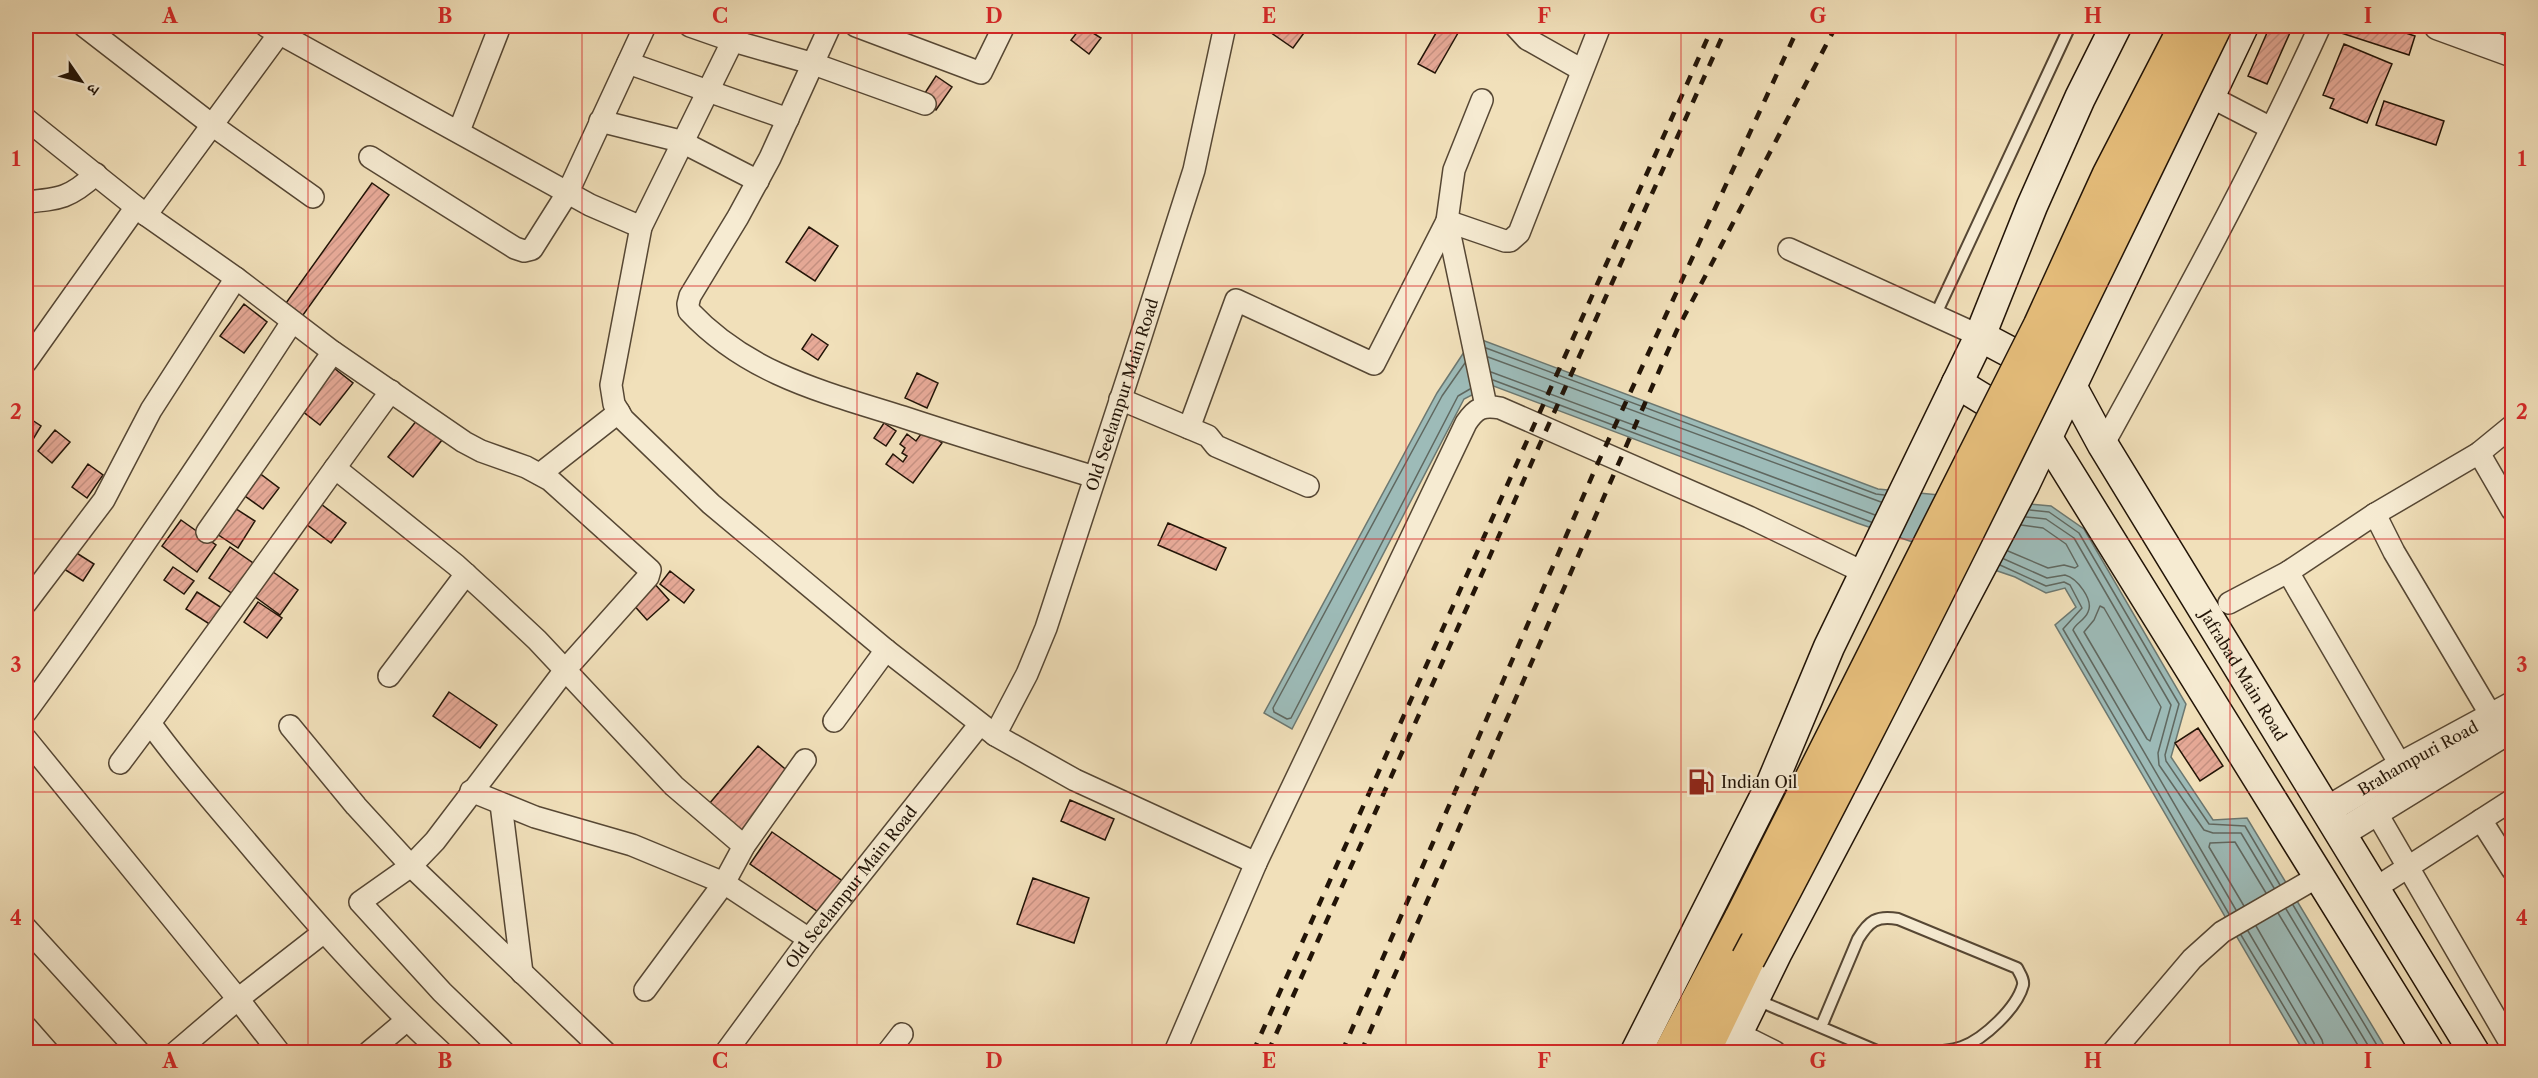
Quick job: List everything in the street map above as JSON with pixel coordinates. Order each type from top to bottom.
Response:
[{"type":"highway","points":[[1671,1053],[1742,917],[2030,345],[2109,175],[2186,26]]},
{"type":"highway","points":[[1703,1053],[1748,959],[1822,820],[2018,430],[2214,26]]},
{"type":"main road","points":[[1636,1053],[1773,783],[1813,683],[1980,336],[2032,206],[2080,98],[2116,26]]},
{"type":"main road","points":[[1732,1043],[2024,485],[2070,384],[2243,26]]},
{"type":"main road","points":[[1980,336],[2070,384]]},
{"type":"main road","points":[[1957,383],[2047,438],[2310,881],[2428,1053]]},
{"type":"main road","name":"Jafrabad Main Road","points":[[2070,384],[2103,445],[2474,1053]]},
{"type":"street","points":[[84,26],[212,125],[313,197]]},
{"type":"street","points":[[459,131],[500,26]]},
{"type":"street","points":[[370,157],[515,248],[524,251],[532,249],[568,192],[645,26]]},
{"type":"street","points":[[690,26],[736,33],[925,104]]},
{"type":"street","points":[[830,26],[758,181],[690,296],[687,304],[689,311],[744,357],[782,377],[1095,477]]},
{"type":"street","points":[[856,26],[981,73],[1004,26]]},
{"type":"street","name":"Old Seelampur Main Road","points":[[726,1053],[809,939],[982,726],[1040,644],[1194,170],[1225,26]]},
{"type":"street","points":[[1515,26],[1527,39],[1582,70]]},
{"type":"street","points":[[1447,220],[1505,241],[1515,238],[1519,233],[1600,26]]},
{"type":"street","points":[[2103,445],[2187,293],[2320,26]]},
{"type":"street","points":[[2438,26],[2512,53]]},
{"type":"street","points":[[26,362],[141,211],[212,125],[273,30],[568,192],[618,218],[641,227]]},
{"type":"street","points":[[736,33],[641,227],[611,385],[614,404],[623,419],[711,504],[886,650],[982,726],[1075,780],[1256,863]]},
{"type":"street","points":[[628,63],[709,89],[788,119]]},
{"type":"street","points":[[2209,96],[2271,128]]},
{"type":"street","points":[[1189,428],[1236,300],[1374,364],[1447,220],[1454,170],[1482,100]]},
{"type":"street","points":[[26,119],[141,211],[236,278],[333,352],[464,442],[540,474],[623,544],[650,570],[648,577],[564,670],[435,841],[411,866],[360,902],[442,992],[504,1053]]},
{"type":"street","points":[[600,121],[682,142],[758,181]]},
{"type":"street","points":[[26,202],[63,197],[77,191],[96,174]]},
{"type":"street","points":[[1447,220],[1484,399],[1743,514],[1866,574]]},
{"type":"street","points":[[1789,249],[1980,336]]},
{"type":"street","points":[[26,603],[115,483],[151,410],[236,278]]},
{"type":"street","points":[[26,712],[93,621],[177,499],[292,322]]},
{"type":"street","points":[[207,532],[333,352]]},
{"type":"street","points":[[120,764],[391,391]]},
{"type":"street","points":[[1120,399],[1208,436],[1216,446],[1308,486]]},
{"type":"street","points":[[1175,1053],[1256,863],[1466,423],[1484,399]]},
{"type":"street","points":[[540,474],[619,412]]},
{"type":"street","points":[[2229,603],[2288,572],[2375,514],[2479,453],[2512,426]]},
{"type":"street","points":[[2479,453],[2512,510]]},
{"type":"street","points":[[335,468],[466,574],[537,640],[674,786],[744,846]]},
{"type":"street","points":[[2375,514],[2394,552],[2506,717]]},
{"type":"street","points":[[2288,572],[2401,766]]},
{"type":"street","points":[[389,676],[466,574]]},
{"type":"street","points":[[834,721],[886,650]]},
{"type":"street","name":"Brahampuri Road","points":[[2333,823],[2401,766],[2506,717]]},
{"type":"street","name":"Brahampuri Road","points":[[2333,823],[2376,812],[2506,717]]},
{"type":"street","points":[[150,723],[174,757],[324,932],[441,1053]]},
{"type":"street","points":[[290,726],[356,806],[411,866],[605,1053]]},
{"type":"street","points":[[26,739],[238,999],[279,1053]]},
{"type":"street","points":[[645,990],[724,882],[744,846],[805,760]]},
{"type":"street","points":[[471,791],[535,817],[632,845],[724,882],[809,939]]},
{"type":"street","points":[[2374,889],[2512,800]]},
{"type":"street","points":[[501,804],[522,973]]},
{"type":"street","points":[[2376,812],[2512,1046]]},
{"type":"street","points":[[2481,820],[2512,869]]},
{"type":"street","points":[[2113,1053],[2192,959],[2222,932],[2310,881]]},
{"type":"street","points":[[26,928],[139,1053]]},
{"type":"street","points":[[176,1053],[238,999],[324,932]]},
{"type":"street","points":[[369,1053],[407,1020]]},
{"type":"street","points":[[26,1027],[48,1053]]},
{"type":"street","points":[[888,1053],[902,1034]]},
{"type":"street","points":[[1732,1043],[1775,1053]]},
{"type":"lane","points":[[1935,316],[2070,26]]},
{"type":"lane","points":[[1821,1027],[1858,939],[1866,926],[1878,918],[1899,919],[2017,968],[2023,985],[2011,1007],[1998,1023],[1962,1047],[1915,1053]]},
{"type":"lane","points":[[1754,999],[1877,1051],[1894,1053]]},
{"type":"water","points":[[1474,337],[1878,489],[2051,506],[2084,529],[2186,704],[2171,757],[2213,820],[2247,818],[2388,1052],[2304,1052],[2055,625],[2076,607],[2065,588],[2046,593],[2015,577],[1857,523],[1491,385],[1464,399],[1292,729],[1264,713],[1437,393]]},
{"type":"building","points":[[1082,26],[1101,38],[1089,54],[1071,40]]},
{"type":"building","points":[[1261,26],[1309,26],[1293,48]]},
{"type":"building","points":[[1440,26],[1462,26],[1435,73],[1418,64]]},
{"type":"building","points":[[2270,26],[2293,26],[2267,84],[2248,76]]},
{"type":"building","points":[[2336,26],[2384,26],[2415,36],[2409,55],[2335,31]]},
{"type":"building","points":[[2344,44],[2392,64],[2367,123],[2330,108],[2334,99],[2323,95]]},
{"type":"building","points":[[936,76],[952,87],[936,110],[921,99]]},
{"type":"building","points":[[2384,101],[2444,121],[2436,145],[2376,125]]},
{"type":"building","points":[[372,183],[389,195],[298,322],[281,310]]},
{"type":"building","points":[[809,227],[838,246],[815,281],[786,262]]},
{"type":"building","points":[[244,304],[267,322],[244,353],[220,336]]},
{"type":"building","points":[[812,334],[828,345],[818,360],[802,349]]},
{"type":"building","points":[[330,365],[353,383],[320,425],[297,407]]},
{"type":"building","points":[[917,373],[938,383],[927,408],[905,398]]},
{"type":"building","points":[[26,416],[41,426],[26,451]]},
{"type":"building","points":[[417,420],[442,440],[413,477],[388,457]]},
{"type":"building","points":[[884,423],[896,431],[886,446],[874,438]]},
{"type":"building","points":[[55,430],[70,442],[52,463],[38,451]]},
{"type":"building","points":[[924,430],[942,443],[913,483],[886,464],[893,454],[903,462],[907,456],[902,453],[905,448],[900,444],[907,434],[916,441]]},
{"type":"building","points":[[88,464],[103,475],[87,498],[72,487]]},
{"type":"building","points":[[254,469],[279,488],[263,509],[238,491]]},
{"type":"building","points":[[317,501],[346,523],[331,543],[302,521]]},
{"type":"building","points":[[230,505],[255,521],[238,548],[214,532]]},
{"type":"building","points":[[181,520],[216,545],[197,572],[162,546]]},
{"type":"building","points":[[1168,523],[1226,548],[1216,570],[1158,545]]},
{"type":"building","points":[[230,547],[256,565],[236,596],[209,578]]},
{"type":"building","points":[[75,552],[94,564],[83,581],[64,569]]},
{"type":"building","points":[[173,567],[194,581],[184,594],[164,580]]},
{"type":"building","points":[[269,569],[298,590],[280,615],[251,594]]},
{"type":"building","points":[[670,571],[694,590],[684,603],[660,584]]},
{"type":"building","points":[[653,582],[669,600],[647,620],[631,602]]},
{"type":"building","points":[[197,592],[225,610],[214,627],[186,609]]},
{"type":"building","points":[[258,602],[282,618],[267,638],[244,622]]},
{"type":"building","points":[[449,692],[497,725],[480,748],[433,716]]},
{"type":"building","points":[[2198,728],[2223,766],[2200,781],[2175,743]]},
{"type":"building","points":[[758,746],[790,773],[741,831],[709,804]]},
{"type":"building","points":[[1070,800],[1114,819],[1105,840],[1061,821]]},
{"type":"building","points":[[772,832],[844,882],[821,914],[750,864]]},
{"type":"building","points":[[1033,878],[1089,898],[1074,943],[1017,924]]},
{"type":"railway","points":[[1253,1052],[1713,26]]},
{"type":"railway","points":[[1268,1052],[1727,26]]},
{"type":"railway","points":[[1342,1052],[1596,467],[1799,26]]},
{"type":"railway","points":[[1361,1052],[1677,330],[1836,26]]},
{"type":"place","name":"Indian Oil","points":[[1701,782]]}]
